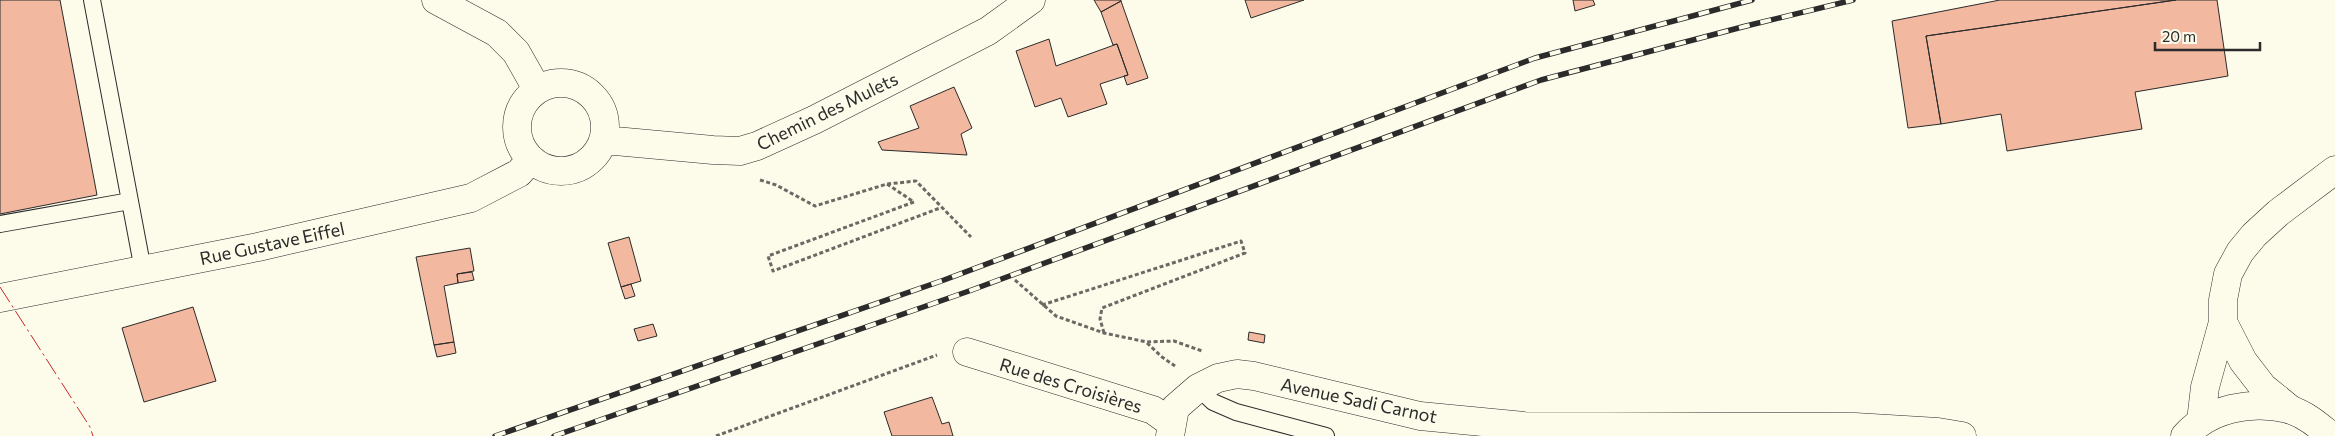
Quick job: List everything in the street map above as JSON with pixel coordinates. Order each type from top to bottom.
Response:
[{"type":"street","points":[[436,0],[497,33],[516,52],[537,89]]},
{"type":"street","name":"Chemin des Mulets","points":[[604,140],[713,150],[740,151],[758,146],[814,120],[988,30],[1032,0]]},
{"type":"street","points":[[563,82],[576,85],[588,91],[598,101],[604,113],[606,127],[604,140],[598,152],[590,161],[579,168],[567,171],[542,167],[531,159],[523,149],[518,136],[521,110],[527,98],[537,89],[549,84],[563,82]]},
{"type":"street","name":"Rue Gustave Eiffel","points":[[0,298],[258,247],[471,198],[519,173],[531,159]]},
{"type":"street","points":[[2193,429],[2223,322],[2223,300],[2228,274],[2240,252],[2254,235],[2278,213],[2335,170]]},
{"type":"street","points":[[2223,322],[2243,361],[2262,387],[2317,420]]},
{"type":"street","name":"Rue des Croisières","points":[[967,352],[1153,410],[1171,430]]},
{"type":"street","name":"Avenue Sadi Carnot","points":[[1171,430],[1175,408],[1198,388],[1218,378],[1237,374],[1254,376],[1420,416],[1524,426],[1855,427],[1938,432],[1962,436]]},
{"type":"street","points":[[2193,429],[2229,408],[2259,404],[2317,420]]},
{"type":"lane","points":[[92,0],[142,270]]},
{"type":"lane","points":[[0,224],[130,201]]},
{"type":"lane","points":[[1198,388],[1214,402],[1236,412],[1326,436]]},
{"type":"path","points":[[754,178],[776,185],[815,206],[887,184],[916,181],[940,208],[971,237]]},
{"type":"path","points":[[887,184],[914,202],[768,256],[773,271],[940,208]]},
{"type":"path","points":[[1042,305],[1241,241],[1245,253],[1102,308],[1100,319],[1104,334]]},
{"type":"path","points":[[1015,280],[1056,316],[1104,334],[1147,342],[1174,341],[1223,358],[1237,374]]},
{"type":"path","points":[[716,436],[942,353],[967,352]]},
{"type":"building","points":[[0,0],[60,0],[97,195],[0,214]]},
{"type":"building","points":[[1094,0],[1121,0],[1121,1],[1101,12]]},
{"type":"building","points":[[1245,0],[1304,0],[1251,18]]},
{"type":"building","points":[[1573,0],[1593,0],[1595,5],[1575,11]]},
{"type":"building","points":[[2000,0],[2176,0],[1926,36],[1941,124],[1908,128],[1892,21]]},
{"type":"building","points":[[2176,0],[2217,0],[2228,76],[2135,92],[2142,129],[2007,151],[2001,114],[1941,124],[1926,36]]},
{"type":"building","points":[[1121,1],[1148,78],[1127,85],[1124,76],[1128,75],[1117,44],[1113,45],[1101,12]]},
{"type":"building","points":[[1049,39],[1056,66],[1117,44],[1128,75],[1100,84],[1107,104],[1068,117],[1061,98],[1035,107],[1016,51]]},
{"type":"building","points":[[954,87],[972,128],[961,134],[967,155],[882,150],[878,142],[919,128],[910,106]]},
{"type":"building","points":[[629,237],[641,281],[621,287],[608,243]]},
{"type":"building","points":[[470,248],[474,271],[457,274],[458,283],[444,286],[454,342],[434,345],[416,257]]},
{"type":"building","points":[[472,272],[474,280],[458,283],[457,274]]},
{"type":"building","points":[[631,284],[635,296],[625,299],[621,287]]},
{"type":"building","points":[[193,307],[216,381],[144,402],[122,328]]},
{"type":"building","points":[[653,324],[657,336],[638,341],[634,329]]},
{"type":"building","points":[[1249,332],[1265,335],[1264,343],[1248,340]]},
{"type":"building","points":[[454,342],[456,353],[437,357],[434,345]]},
{"type":"building","points":[[932,397],[942,424],[949,422],[953,436],[892,436],[884,412]]},
{"type":"railway","points":[[495,436],[944,280],[1535,58],[1752,0]]},
{"type":"railway","points":[[554,436],[969,291],[1541,80],[1853,0]]},
{"type":"power","points":[[0,287],[90,427],[93,436]]}]
